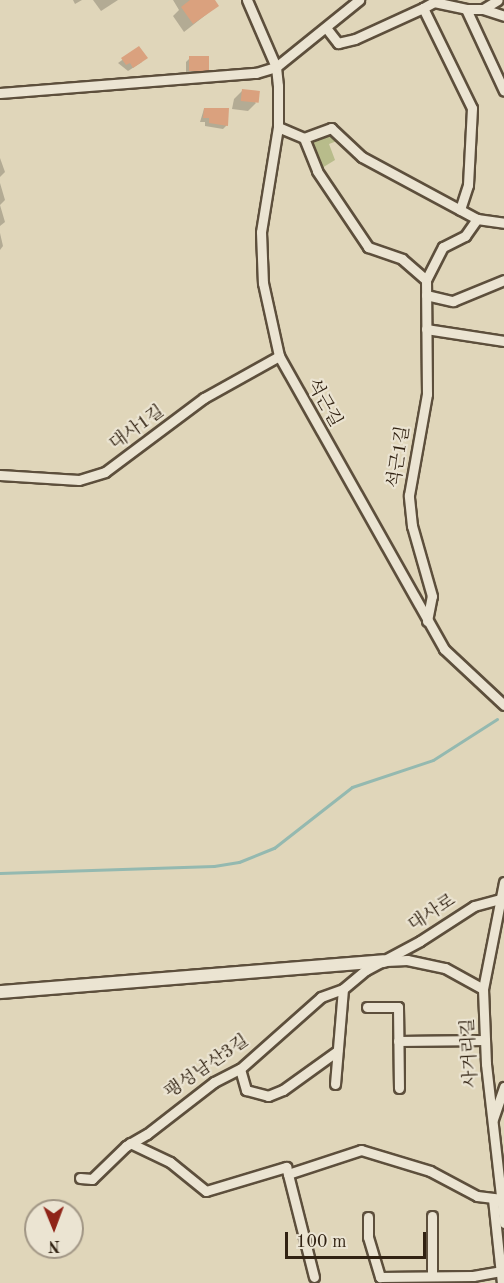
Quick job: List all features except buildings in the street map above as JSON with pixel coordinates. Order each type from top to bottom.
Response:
[{"type":"street","name":"석근길","points":[[247,0],[276,67],[278,127],[261,232],[264,283],[279,356],[444,649],[504,705]]},
{"type":"street","points":[[0,93],[256,73],[276,67],[327,29],[359,0]]},
{"type":"street","points":[[483,9],[498,0]]},
{"type":"street","points":[[327,29],[338,43],[356,39],[434,2],[466,9],[483,9],[504,16]]},
{"type":"street","points":[[423,8],[472,108],[468,185],[460,210]]},
{"type":"street","points":[[466,9],[504,91]]},
{"type":"street","points":[[278,127],[304,138],[331,128],[362,157],[460,210],[477,219],[503,220]]},
{"type":"street","points":[[304,138],[317,171],[368,248],[402,259],[426,280]]},
{"type":"street","name":"석근1길","points":[[427,621],[432,596],[412,526],[409,495],[427,394],[426,280],[443,247],[465,236],[477,219]]},
{"type":"street","points":[[426,295],[453,301],[504,280]]},
{"type":"street","points":[[426,330],[504,341]]},
{"type":"street","name":"대사1길","points":[[0,474],[79,480],[105,472],[204,398],[279,356]]},
{"type":"street","name":"사거리길","points":[[504,882],[483,988],[497,1199],[504,1222]]},
{"type":"street","name":"대사로","points":[[384,961],[474,906],[500,899]]},
{"type":"street","points":[[0,992],[407,960],[445,968],[483,988]]},
{"type":"street","name":"팽성남산3길","points":[[80,1178],[92,1179],[130,1143],[147,1134],[214,1082],[240,1069],[321,997],[343,989],[366,970],[384,961]]},
{"type":"street","points":[[335,1084],[343,989]]},
{"type":"street","points":[[367,1007],[398,1007],[399,1088]]},
{"type":"street","points":[[398,1041],[485,1040]]},
{"type":"street","points":[[240,1069],[246,1089],[268,1096],[283,1090],[337,1051]]},
{"type":"street","points":[[493,1121],[504,1087]]},
{"type":"street","points":[[130,1143],[170,1162],[206,1191],[286,1167],[314,1277]]},
{"type":"street","points":[[288,1174],[361,1150],[430,1171],[497,1199],[502,1283]]},
{"type":"street","points":[[432,1216],[432,1276]]},
{"type":"street","points":[[368,1217],[368,1237],[380,1277],[414,1280],[432,1276],[501,1271]]},
{"type":"green space","points":[[331,128],[345,138],[329,144],[335,160],[317,171],[304,138]]},
{"type":"waterway","points":[[0,873],[214,866],[239,862],[274,848],[352,787],[433,760],[497,719]]}]
